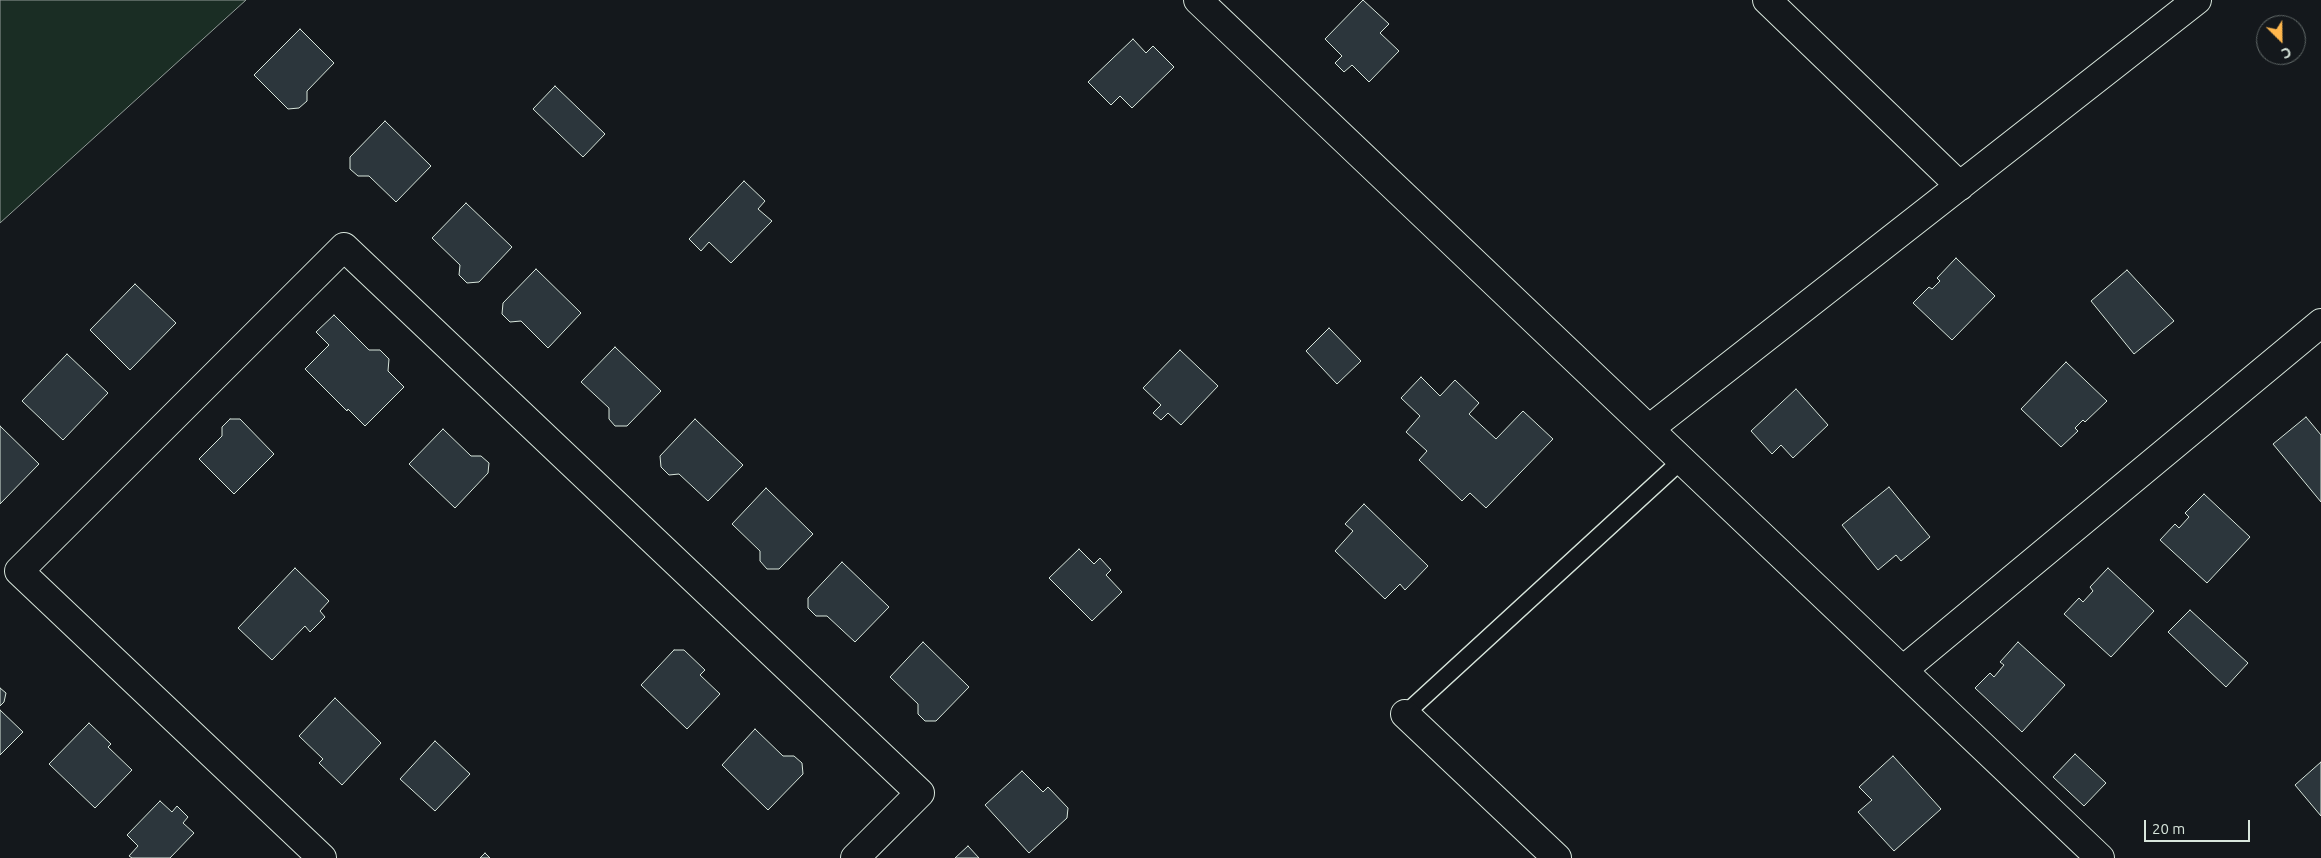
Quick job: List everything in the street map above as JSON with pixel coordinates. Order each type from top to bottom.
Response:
[{"type":"street","points":[[1198,0],[2100,858]]},
{"type":"street","points":[[1767,0],[1960,186]]},
{"type":"street","points":[[1649,429],[2197,0]]},
{"type":"street","points":[[322,858],[19,571],[344,247],[920,793],[855,858]]},
{"type":"street","points":[[1903,670],[2321,323]]},
{"type":"street","points":[[1405,714],[1557,858]]},
{"type":"lane","points":[[1405,714],[1682,460]]},
{"type":"green space","points":[[0,0],[246,0],[0,223]]},
{"type":"building","points":[[1363,0],[1389,24],[1380,33],[1399,51],[1369,82],[1352,65],[1344,72],[1335,63],[1342,56],[1325,39]]},
{"type":"building","points":[[300,29],[334,63],[307,91],[307,101],[299,108],[288,109],[254,75]]},
{"type":"building","points":[[1133,39],[1146,53],[1153,46],[1174,67],[1132,108],[1120,96],[1111,105],[1088,82]]},
{"type":"building","points":[[555,86],[605,134],[583,157],[533,109]]},
{"type":"building","points":[[385,121],[431,166],[396,202],[369,176],[358,176],[350,169],[350,157]]},
{"type":"building","points":[[744,181],[765,201],[758,209],[772,221],[731,263],[709,242],[701,251],[689,239]]},
{"type":"building","points":[[466,203],[512,247],[479,282],[467,283],[459,275],[460,265],[432,238]]},
{"type":"building","points":[[1956,258],[1995,296],[1952,340],[1913,303],[1929,287],[1932,289],[1940,281],[1937,278]]},
{"type":"building","points":[[536,269],[581,313],[548,348],[521,321],[510,322],[502,314],[503,303]]},
{"type":"building","points":[[2127,270],[2174,321],[2134,354],[2091,301]]},
{"type":"building","points":[[135,284],[176,323],[130,370],[90,330]]},
{"type":"building","points":[[334,315],[369,350],[380,350],[389,359],[388,371],[404,387],[365,426],[348,409],[347,411],[305,369],[329,345],[316,332]]},
{"type":"building","points":[[1329,328],[1361,361],[1337,384],[1306,351]]},
{"type":"building","points":[[615,347],[661,391],[627,426],[615,426],[609,419],[609,408],[581,382]]},
{"type":"building","points":[[1180,350],[1218,386],[1181,425],[1168,413],[1161,420],[1153,413],[1161,405],[1143,388]]},
{"type":"building","points":[[67,354],[108,393],[63,440],[22,401]]},
{"type":"building","points":[[2066,362],[2107,401],[2085,422],[2083,420],[2075,428],[2078,431],[2061,447],[2021,409]]},
{"type":"building","points":[[1421,377],[1440,396],[1455,380],[1479,403],[1469,414],[1496,439],[1523,411],[1553,439],[1486,508],[1470,493],[1462,501],[1419,460],[1427,451],[1406,432],[1420,416],[1401,398]]},
{"type":"building","points":[[1796,389],[1828,425],[1793,458],[1781,445],[1772,454],[1751,431]]},
{"type":"building","points":[[2306,417],[2321,435],[2321,502],[2273,444]]},
{"type":"building","points":[[230,419],[240,419],[274,454],[234,494],[199,459],[222,436],[222,427]]},
{"type":"building","points":[[695,419],[743,465],[708,501],[679,474],[669,475],[661,467],[660,456]]},
{"type":"building","points":[[0,426],[39,464],[0,504]]},
{"type":"building","points":[[443,429],[471,456],[481,456],[489,463],[488,473],[455,508],[409,464]]},
{"type":"building","points":[[1889,487],[1930,537],[1901,561],[1896,555],[1878,570],[1842,525]]},
{"type":"building","points":[[766,488],[813,534],[779,569],[767,569],[760,561],[760,551],[732,524]]},
{"type":"building","points":[[2204,494],[2250,537],[2207,583],[2160,540],[2175,524],[2179,528],[2189,517],[2185,513]]},
{"type":"building","points":[[1364,504],[1428,566],[1405,590],[1400,584],[1385,599],[1335,551],[1353,531],[1345,524]]},
{"type":"building","points":[[1079,549],[1094,564],[1100,558],[1111,570],[1106,575],[1122,592],[1092,621],[1049,578]]},
{"type":"building","points":[[842,562],[889,607],[855,642],[827,616],[816,616],[808,608],[808,598]]},
{"type":"building","points":[[295,568],[329,601],[320,611],[325,617],[310,632],[305,626],[272,660],[238,628]]},
{"type":"building","points":[[2108,568],[2154,611],[2111,657],[2064,614],[2079,598],[2083,602],[2093,591],[2090,587]]},
{"type":"building","points":[[2190,610],[2248,663],[2226,687],[2168,632]]},
{"type":"building","points":[[923,642],[969,687],[936,721],[925,721],[918,714],[918,704],[890,677]]},
{"type":"building","points":[[2018,642],[2065,685],[2022,732],[1975,688],[1990,673],[1994,677],[2004,665],[2000,662]]},
{"type":"building","points":[[674,650],[684,650],[705,670],[700,675],[720,694],[687,729],[641,685]]},
{"type":"building","points":[[0,688],[6,693],[4,702],[0,706]]},
{"type":"building","points":[[335,698],[381,743],[342,785],[319,763],[323,759],[299,736]]},
{"type":"building","points":[[0,710],[23,732],[0,755]]},
{"type":"building","points":[[89,723],[111,744],[108,747],[132,770],[95,808],[49,764]]},
{"type":"building","points":[[755,729],[783,756],[794,756],[802,763],[803,774],[768,810],[722,765]]},
{"type":"building","points":[[435,741],[470,774],[435,811],[400,779]]},
{"type":"building","points":[[2075,754],[2106,783],[2084,806],[2053,777]]},
{"type":"building","points":[[1893,756],[1941,809],[1894,851],[1858,812],[1872,800],[1859,787]]},
{"type":"building","points":[[2321,762],[2321,816],[2295,785]]},
{"type":"building","points":[[1022,771],[1043,792],[1048,787],[1068,808],[1067,818],[1029,853],[985,805]]},
{"type":"building","points":[[160,801],[172,812],[177,806],[188,817],[183,823],[194,833],[170,858],[132,858],[129,856],[138,846],[127,835]]},
{"type":"building","points":[[968,846],[979,858],[955,858]]},
{"type":"building","points":[[485,853],[490,858],[480,858]]}]
